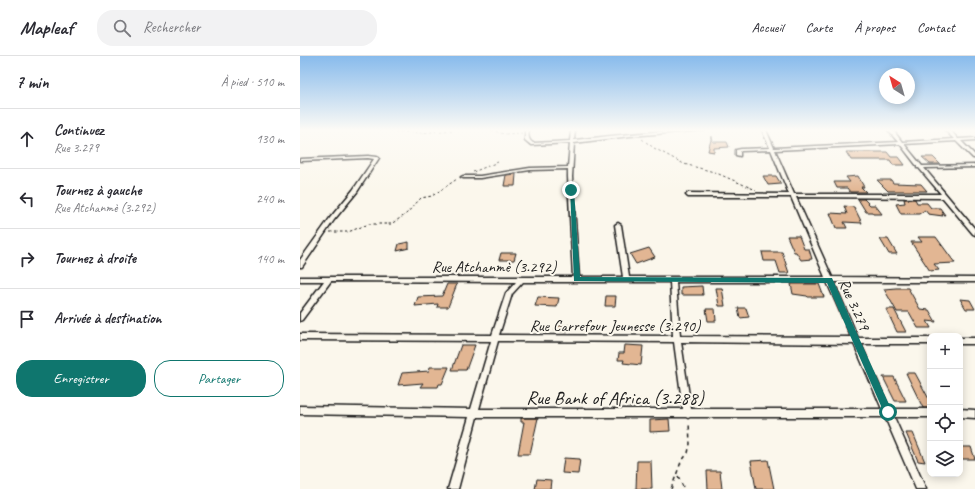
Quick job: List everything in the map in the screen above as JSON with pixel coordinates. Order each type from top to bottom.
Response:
[{"type":"street","points":[[571,150],[570,168],[576,279]]},
{"type":"street","points":[[738,155],[737,152],[741,150]]},
{"type":"street","name":"Rue 3.279","points":[[773,150],[921,489]]},
{"type":"street","points":[[906,150],[975,233]]},
{"type":"street","points":[[300,160],[368,157],[377,158],[348,202],[332,219],[300,265]]},
{"type":"street","points":[[919,167],[975,166]]},
{"type":"street","points":[[462,177],[480,177],[530,170],[570,168]]},
{"type":"street","points":[[688,195],[943,196]]},
{"type":"street","points":[[618,225],[626,279]]},
{"type":"street","name":"Rue Atchanmè (3.292)","points":[[300,278],[975,280]]},
{"type":"street","points":[[300,318],[329,279]]},
{"type":"street","points":[[506,279],[510,292]]},
{"type":"street","points":[[453,489],[495,338],[510,292],[522,279]]},
{"type":"street","points":[[673,280],[677,339],[688,414]]},
{"type":"street","name":"Rue Carrefour Jeunesse (3.290)","points":[[300,337],[927,341]]},
{"type":"street","points":[[963,341],[975,341]]},
{"type":"street","name":"Rue Bank of Africa (3.288)","points":[[300,410],[474,413],[688,414],[927,413]]},
{"type":"street","points":[[963,414],[975,414]]},
{"type":"path","points":[[658,150],[684,164],[714,172],[765,195]]},
{"type":"path","points":[[323,233],[348,232],[369,224],[391,224],[405,215],[421,198],[432,196],[445,186],[462,177],[498,162]]},
{"type":"path","points":[[671,489],[681,462],[688,453],[690,444],[688,414]]},
{"type":"path","points":[[677,475],[684,489]]},
{"type":"building","points":[[846,152],[887,152],[891,157],[899,157],[905,165],[893,165],[890,160],[851,160]]},
{"type":"building","points":[[922,157],[933,157],[940,164],[930,164]]},
{"type":"building","points":[[516,174],[515,186],[504,186],[506,175]]},
{"type":"building","points":[[763,176],[776,176],[781,184],[768,185]]},
{"type":"building","points":[[858,176],[864,187],[861,187],[866,192],[850,192],[847,188],[837,188],[834,182],[850,182],[846,177]]},
{"type":"building","points":[[877,180],[891,180],[893,183],[921,184],[927,191],[888,191]]},
{"type":"building","points":[[858,199],[864,199],[870,205],[875,205],[882,214],[866,212]]},
{"type":"building","points":[[904,199],[915,199],[917,203],[927,203],[931,208],[940,208],[945,215],[928,214],[925,210],[919,214],[901,214],[896,204],[905,203]]},
{"type":"building","points":[[844,206],[854,207],[862,223],[844,222],[847,228],[836,228],[830,213],[847,214]]},
{"type":"building","points":[[787,236],[799,236],[804,249],[809,249],[812,259],[801,260],[796,252],[794,252]]},
{"type":"building","points":[[918,237],[936,237],[955,263],[934,264],[939,270],[930,271],[911,242],[922,242]]},
{"type":"building","points":[[880,239],[888,239],[897,254],[889,254]]},
{"type":"building","points":[[409,242],[409,248],[397,251],[399,244]]},
{"type":"building","points":[[649,248],[655,257],[636,264],[630,254]]},
{"type":"building","points":[[762,252],[782,252],[789,273],[780,273],[776,261],[764,261]]},
{"type":"building","points":[[501,253],[516,253],[514,260],[499,260]]},
{"type":"building","points":[[447,284],[457,284],[448,307],[437,307],[438,304],[415,306],[418,297],[442,296]]},
{"type":"building","points":[[791,284],[819,284],[824,297],[808,297],[793,294]]},
{"type":"building","points":[[702,286],[703,295],[681,295],[681,287]]},
{"type":"building","points":[[716,288],[722,288],[725,306],[719,306]]},
{"type":"building","points":[[908,288],[920,309],[929,310],[936,322],[927,321],[931,328],[918,328],[909,312],[897,312],[884,289]]},
{"type":"building","points":[[606,296],[616,296],[615,306],[605,306]]},
{"type":"building","points":[[538,297],[559,298],[557,307],[535,306]]},
{"type":"building","points":[[960,299],[970,300],[975,309],[966,309]]},
{"type":"building","points":[[738,308],[746,308],[749,317],[740,318]]},
{"type":"building","points":[[706,309],[715,309],[716,321],[708,321]]},
{"type":"building","points":[[886,309],[894,309],[906,332],[897,332]]},
{"type":"building","points":[[569,325],[568,331],[555,331],[556,326]]},
{"type":"building","points":[[461,345],[475,345],[466,370],[452,370]]},
{"type":"building","points":[[625,345],[643,346],[641,365],[623,363],[624,360],[618,360],[619,353],[624,353]]},
{"type":"building","points":[[430,367],[449,367],[442,384],[439,384],[438,387],[420,387],[423,383],[398,385],[402,373],[429,371]]},
{"type":"building","points":[[906,373],[915,373],[927,395],[927,408],[923,408]]},
{"type":"building","points":[[883,377],[894,377],[906,401],[895,401]]},
{"type":"building","points":[[521,418],[538,418],[530,454],[518,454],[524,422],[521,422]]},
{"type":"building","points":[[669,419],[670,431],[650,432],[650,420]]},
{"type":"building","points":[[906,433],[913,433],[925,462],[918,461]]},
{"type":"building","points":[[963,447],[971,447],[975,459],[963,459]]},
{"type":"building","points":[[564,458],[580,459],[578,474],[562,473]]},
{"type":"building","points":[[768,460],[774,489],[756,489],[751,461]]},
{"type":"building","points":[[637,461],[651,461],[652,489],[636,489]]},
{"type":"building","points":[[707,471],[720,471],[722,489],[708,489]]},
{"type":"building","points":[[537,479],[551,480],[550,489],[535,489]]},
{"type":"route","points":[[571,190],[576,279],[830,280],[888,412]]}]
